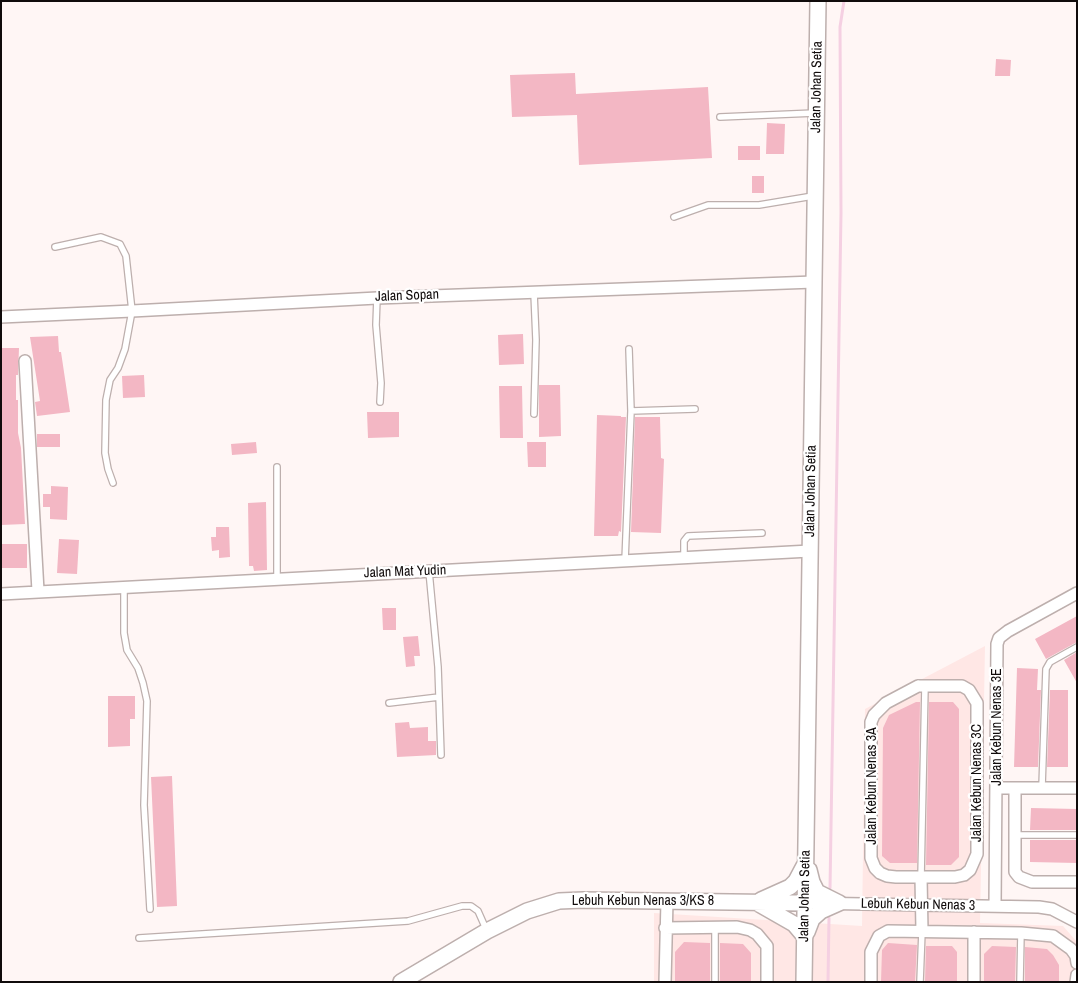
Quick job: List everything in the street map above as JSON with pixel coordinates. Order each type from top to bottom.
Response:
[{"type":"main road","name":"Jalan Johan Setia","points":[[804,982],[818,1]]},
{"type":"main road","points":[[755,902],[790,887],[796,881],[806,861]]},
{"type":"main road","points":[[806,861],[817,892],[839,904]]},
{"type":"main road","name":"Lebuh Kebun Nenas 3/KS 8","points":[[401,982],[487,931],[527,911],[559,901],[755,902]]},
{"type":"main road","points":[[755,902],[783,916],[805,936],[812,919],[821,911],[839,904]]},
{"type":"main road","name":"Lebuh Kebun Nenas 3","points":[[755,902],[805,903]]},
{"type":"street","name":"Jalan Sopan","points":[[1,317],[132,312],[377,298],[814,282]]},
{"type":"street","points":[[25,361],[38,591]]},
{"type":"street","name":"Jalan Mat Yudin","points":[[1,594],[810,551]]},
{"type":"street","name":"Jalan Kebun Nenas 3E","points":[[995,906],[997,653],[999,638],[1008,631],[1077,594]]},
{"type":"street","name":"Jalan Kebun Nenas 3A","points":[[921,877],[887,876],[875,868],[871,858],[870,732],[874,715],[886,703],[918,686],[925,686]]},
{"type":"street","name":"Jalan Kebun Nenas 3C","points":[[921,877],[955,877],[964,874],[970,870],[977,854],[977,703],[969,690],[962,686],[925,686]]},
{"type":"street","points":[[997,788],[1077,788]]},
{"type":"street","points":[[1015,788],[1015,872],[1019,877],[1032,882],[1077,882]]},
{"type":"street","points":[[921,877],[922,931]]},
{"type":"street","points":[[665,982],[667,901]]},
{"type":"street","name":"Lebuh Kebun Nenas 3","points":[[805,903],[1040,907],[1052,909],[1077,922]]},
{"type":"street","points":[[665,928],[744,928],[757,934],[763,940],[768,951],[768,982]]},
{"type":"street","points":[[870,982],[871,952],[879,936],[888,931],[1021,933],[1053,936],[1070,949],[1076,956],[1077,963]]},
{"type":"street","points":[[974,932],[974,982]]},
{"type":"street","points":[[1076,982],[1077,975]]},
{"type":"lane","points":[[720,117],[817,113]]},
{"type":"lane","points":[[674,218],[708,205],[759,205],[815,196]]},
{"type":"lane","points":[[55,247],[100,238],[120,244],[126,256],[132,312],[125,349],[118,368],[110,380],[106,400],[105,452],[113,483]]},
{"type":"lane","points":[[534,293],[534,414]]},
{"type":"lane","points":[[377,298],[376,325],[381,383],[380,402]]},
{"type":"lane","points":[[625,561],[631,410],[630,349]]},
{"type":"lane","points":[[631,410],[695,409]]},
{"type":"lane","points":[[277,467],[277,578]]},
{"type":"lane","points":[[684,558],[684,541],[688,536],[762,533]]},
{"type":"lane","points":[[429,571],[439,697],[441,755]]},
{"type":"lane","points":[[124,587],[124,633],[127,650],[144,683],[147,701],[144,805],[150,909]]},
{"type":"lane","points":[[1042,788],[1046,669],[1050,662],[1077,647]]},
{"type":"lane","points":[[921,877],[925,686]]},
{"type":"lane","points":[[389,703],[439,697]]},
{"type":"lane","points":[[1016,835],[1077,835]]},
{"type":"lane","points":[[139,938],[408,921],[462,906],[471,906],[478,911],[487,931]]},
{"type":"lane","points":[[715,927],[715,982]]},
{"type":"lane","points":[[920,982],[922,931]]},
{"type":"lane","points":[[1020,982],[1021,933]]},
{"type":"shaded area","points":[[985,646],[980,923],[1063,926],[1077,942],[1077,982],[654,982],[654,913],[862,926],[865,709]]},
{"type":"building","points":[[996,59],[1011,60],[1010,76],[995,76]]},
{"type":"building","points":[[575,73],[576,94],[708,87],[712,158],[579,165],[577,115],[512,117],[510,75]]},
{"type":"building","points":[[767,123],[785,124],[784,154],[766,154]]},
{"type":"building","points":[[738,146],[760,146],[760,160],[738,160]]},
{"type":"building","points":[[752,176],[764,176],[764,193],[752,193]]},
{"type":"building","points":[[523,334],[524,364],[499,365],[498,335]]},
{"type":"building","points":[[58,336],[59,352],[61,352],[70,412],[37,416],[35,402],[40,401],[30,337]]},
{"type":"building","points":[[1,348],[19,348],[16,400],[18,400],[18,433],[21,448],[25,524],[1,525]]},
{"type":"building","points":[[144,375],[145,397],[123,398],[122,376]]},
{"type":"building","points":[[539,385],[560,385],[561,436],[539,437]]},
{"type":"building","points":[[499,386],[522,386],[523,438],[500,438]]},
{"type":"building","points":[[367,412],[399,412],[399,437],[368,438]]},
{"type":"building","points":[[597,415],[626,417],[621,532],[619,531],[618,536],[594,536]]},
{"type":"building","points":[[635,417],[660,417],[661,458],[664,459],[661,533],[631,532]]},
{"type":"building","points":[[37,434],[60,434],[60,447],[37,447]]},
{"type":"building","points":[[256,442],[257,453],[232,455],[231,444]]},
{"type":"building","points":[[527,442],[546,442],[546,467],[528,467]]},
{"type":"building","points":[[51,486],[68,487],[67,520],[50,519],[50,507],[43,507],[43,494],[51,494]]},
{"type":"building","points":[[266,502],[267,570],[254,571],[253,566],[249,566],[248,503]]},
{"type":"building","points":[[216,527],[229,527],[230,557],[219,558],[219,550],[212,551],[211,537],[216,537]]},
{"type":"building","points":[[59,539],[79,540],[77,574],[57,573]]},
{"type":"building","points":[[1,544],[27,544],[27,568],[1,568]]},
{"type":"building","points":[[382,608],[396,608],[396,630],[383,630]]},
{"type":"building","points":[[1077,616],[1077,642],[1046,659],[1035,639]]},
{"type":"building","points":[[418,636],[420,656],[414,656],[415,666],[406,667],[403,637]]},
{"type":"building","points":[[1077,652],[1077,683],[1064,660]]},
{"type":"building","points":[[1017,668],[1038,669],[1037,690],[1041,690],[1038,767],[1014,767]]},
{"type":"building","points":[[1050,690],[1068,690],[1068,767],[1047,767]]},
{"type":"building","points":[[108,696],[135,696],[135,719],[130,719],[130,746],[108,747]]},
{"type":"building","points":[[916,702],[920,702],[917,863],[890,863],[882,856],[883,728],[889,715]]},
{"type":"building","points":[[929,702],[953,702],[959,709],[959,857],[951,865],[926,865]]},
{"type":"building","points":[[409,722],[410,728],[428,727],[428,741],[436,741],[436,755],[397,757],[395,723]]},
{"type":"building","points":[[172,776],[177,906],[157,907],[151,777]]},
{"type":"building","points":[[1031,808],[1077,809],[1077,830],[1030,830]]},
{"type":"building","points":[[1030,840],[1077,840],[1077,863],[1030,862]]},
{"type":"building","points":[[684,942],[710,943],[710,982],[675,982],[675,952]]},
{"type":"building","points":[[720,943],[743,944],[751,953],[751,982],[720,982]]},
{"type":"building","points":[[888,943],[917,945],[915,982],[881,982],[882,950]]},
{"type":"building","points":[[926,946],[952,946],[957,952],[957,982],[925,982]]},
{"type":"building","points":[[992,946],[1016,947],[1015,982],[984,982],[984,954]]},
{"type":"building","points":[[1025,947],[1047,949],[1053,955],[1059,965],[1059,982],[1025,982]]},
{"type":"waterway","points":[[830,888],[841,213],[840,27],[844,1]]},
{"type":"waterway","points":[[828,982],[829,918]]}]
